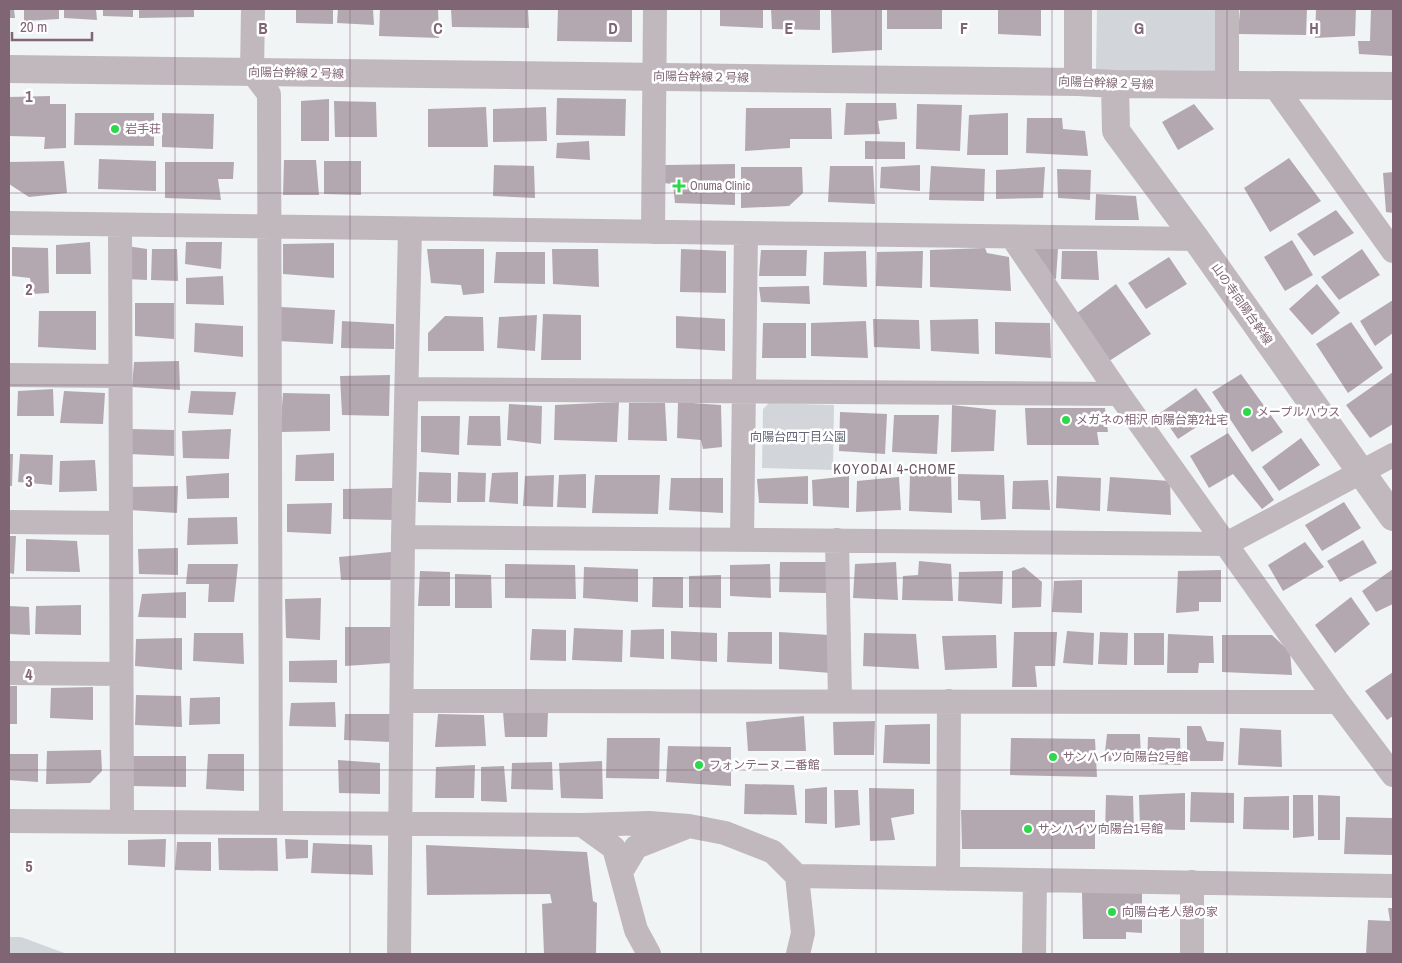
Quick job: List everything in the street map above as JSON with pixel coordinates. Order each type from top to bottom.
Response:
[{"type":"street","points":[[253,9],[252,72],[269,94],[271,823]]},
{"type":"street","points":[[653,232],[655,9]]},
{"type":"street","points":[[1078,9],[1078,82]]},
{"type":"street","points":[[1226,85],[1227,9]]},
{"type":"street","name":"向陽台幹線２号線","points":[[9,69],[1393,86]]},
{"type":"street","name":"山の寺向陽台幹線","points":[[1115,84],[1116,131],[1196,239],[1393,517]]},
{"type":"street","points":[[1274,85],[1392,246]]},
{"type":"street","points":[[9,223],[1196,239]]},
{"type":"street","points":[[120,225],[122,822]]},
{"type":"street","points":[[399,954],[403,537],[410,229]]},
{"type":"street","points":[[742,539],[746,234]]},
{"type":"street","points":[[1012,237],[1119,394],[1338,702],[1393,775]]},
{"type":"street","points":[[9,375],[120,376]]},
{"type":"street","points":[[407,389],[1119,394]]},
{"type":"street","points":[[403,537],[1226,544],[1393,455]]},
{"type":"street","points":[[9,522],[121,522]]},
{"type":"street","points":[[837,540],[840,701]]},
{"type":"street","points":[[9,673],[122,674]]},
{"type":"street","points":[[402,701],[1338,702]]},
{"type":"street","points":[[948,879],[949,701]]},
{"type":"street","points":[[9,821],[582,825],[649,823],[688,826],[725,833],[774,852],[797,876],[804,933],[798,954]]},
{"type":"street","points":[[582,825],[614,848],[622,872],[636,930],[649,954]]},
{"type":"street","points":[[622,872],[636,847],[688,826]]},
{"type":"street","points":[[797,876],[1393,886]]},
{"type":"street","points":[[1034,954],[1035,880]]},
{"type":"street","points":[[1192,882],[1192,954]]},
{"type":"green space","points":[[1097,9],[1215,9],[1215,72],[1096,71]]},
{"type":"green space","name":"向陽台四丁目公園","points":[[769,403],[834,405],[833,470],[762,468],[763,409]]},
{"type":"green space","points":[[9,937],[21,937],[67,954],[9,954]]},
{"type":"building","points":[[9,9],[14,9],[15,18],[9,18]]},
{"type":"building","points":[[24,9],[59,9],[59,19],[24,21]]},
{"type":"building","points":[[64,9],[96,9],[97,20],[64,18]]},
{"type":"building","points":[[103,9],[133,9],[133,17],[103,16]]},
{"type":"building","points":[[139,9],[194,9],[194,17],[139,18]]},
{"type":"building","points":[[296,9],[333,9],[333,24],[296,23]]},
{"type":"building","points":[[338,9],[373,9],[374,25],[337,23]]},
{"type":"building","points":[[380,9],[438,9],[439,38],[379,36]]},
{"type":"building","points":[[451,9],[528,9],[529,28],[452,27]]},
{"type":"building","points":[[558,9],[632,9],[632,42],[557,41]]},
{"type":"building","points":[[720,9],[763,9],[763,28],[720,26]]},
{"type":"building","points":[[771,9],[820,9],[820,30],[772,29]]},
{"type":"building","points":[[831,9],[882,9],[882,50],[832,53]]},
{"type":"building","points":[[887,9],[942,9],[942,29],[887,29]]},
{"type":"building","points":[[998,9],[1041,9],[1041,36],[998,34]]},
{"type":"building","points":[[1240,9],[1307,9],[1306,35],[1238,34]]},
{"type":"building","points":[[1316,9],[1356,9],[1355,36],[1315,38]]},
{"type":"building","points":[[1371,9],[1393,9],[1393,56],[1359,54],[1358,41],[1370,41]]},
{"type":"building","points":[[50,96],[50,104],[66,104],[66,148],[44,149],[45,137],[9,136],[9,97]]},
{"type":"building","points":[[557,98],[626,99],[625,136],[556,135]]},
{"type":"building","points":[[329,99],[329,141],[301,141],[301,101]]},
{"type":"building","points":[[334,101],[376,102],[377,137],[335,137]]},
{"type":"building","points":[[846,103],[896,103],[897,119],[878,121],[880,134],[844,135]]},
{"type":"building","points":[[917,104],[962,105],[960,151],[916,149]]},
{"type":"building","points":[[1194,104],[1214,129],[1178,150],[1162,122]]},
{"type":"building","points":[[486,107],[488,147],[428,147],[428,109]]},
{"type":"building","points":[[546,107],[547,141],[493,142],[493,109]]},
{"type":"building","points":[[746,108],[831,108],[832,139],[790,139],[790,148],[745,151]]},
{"type":"building","name":"岩手荘","points":[[75,113],[154,113],[154,146],[74,145]]},
{"type":"building","points":[[162,113],[214,114],[213,149],[162,147]]},
{"type":"building","points":[[1008,113],[1008,155],[967,155],[969,115]]},
{"type":"building","points":[[1027,118],[1062,118],[1063,129],[1085,131],[1088,156],[1026,153]]},
{"type":"building","points":[[589,141],[590,160],[556,158],[557,143]]},
{"type":"building","points":[[865,141],[905,142],[905,159],[865,159]]},
{"type":"building","points":[[1289,158],[1321,201],[1270,232],[1244,188]]},
{"type":"building","points":[[99,159],[156,161],[156,191],[98,189]]},
{"type":"building","points":[[284,160],[316,160],[319,195],[283,195]]},
{"type":"building","points":[[64,161],[67,193],[29,197],[9,184],[9,162]]},
{"type":"building","points":[[324,161],[361,161],[361,195],[324,194]]},
{"type":"building","points":[[165,162],[234,162],[233,179],[218,179],[221,200],[165,198]]},
{"type":"building","points":[[735,164],[735,205],[675,203],[673,184],[663,183],[665,165]]},
{"type":"building","points":[[494,165],[534,166],[535,198],[493,196]]},
{"type":"building","points":[[920,165],[920,191],[880,188],[881,167]]},
{"type":"building","points":[[830,166],[873,166],[875,204],[828,202]]},
{"type":"building","points":[[931,166],[985,169],[984,201],[929,200]]},
{"type":"building","points":[[741,167],[802,167],[803,193],[789,206],[741,208]]},
{"type":"building","points":[[1045,167],[1043,198],[996,199],[996,170]]},
{"type":"building","points":[[1057,169],[1091,170],[1090,200],[1058,198]]},
{"type":"building","points":[[1393,172],[1393,213],[1386,212],[1383,173]]},
{"type":"building","points":[[1096,194],[1136,196],[1139,220],[1095,220]]},
{"type":"building","points":[[1336,210],[1354,233],[1314,256],[1297,234]]},
{"type":"building","points":[[1292,240],[1313,275],[1285,291],[1264,257]]},
{"type":"building","points":[[90,242],[91,274],[56,274],[56,245]]},
{"type":"building","points":[[186,242],[222,242],[221,269],[185,264]]},
{"type":"building","points":[[334,243],[334,278],[283,274],[283,244]]},
{"type":"building","points":[[127,246],[147,249],[147,280],[126,279]]},
{"type":"building","points":[[12,247],[48,248],[49,293],[33,294],[30,278],[12,276]]},
{"type":"building","points":[[985,248],[987,253],[1009,257],[1011,291],[930,287],[930,250]]},
{"type":"building","points":[[152,249],[177,249],[178,281],[151,280]]},
{"type":"building","points":[[427,249],[484,249],[484,293],[463,295],[461,285],[431,283]]},
{"type":"building","points":[[552,249],[598,249],[599,287],[553,284]]},
{"type":"building","points":[[681,249],[726,251],[726,293],[680,292]]},
{"type":"building","points":[[1034,249],[1058,249],[1056,279],[1048,278]]},
{"type":"building","points":[[1362,249],[1380,275],[1339,300],[1321,277]]},
{"type":"building","points":[[761,250],[807,250],[806,276],[759,276]]},
{"type":"building","points":[[866,251],[867,287],[823,285],[824,252]]},
{"type":"building","points":[[923,251],[922,288],[876,286],[877,252]]},
{"type":"building","points":[[1062,251],[1097,251],[1099,280],[1061,279]]},
{"type":"building","points":[[496,252],[545,252],[545,284],[494,283]]},
{"type":"building","points":[[1169,257],[1187,284],[1146,309],[1128,283]]},
{"type":"building","points":[[223,276],[224,305],[186,304],[186,278]]},
{"type":"building","points":[[1116,284],[1151,334],[1106,363],[1077,313]]},
{"type":"building","points":[[1317,284],[1340,313],[1312,335],[1289,309]]},
{"type":"building","points":[[809,286],[810,304],[761,302],[759,287]]},
{"type":"building","points":[[1393,300],[1393,333],[1375,346],[1360,321]]},
{"type":"building","points":[[135,303],[174,303],[174,339],[135,336]]},
{"type":"building","points":[[281,307],[335,310],[333,344],[278,341]]},
{"type":"building","points":[[39,311],[96,311],[96,350],[38,347]]},
{"type":"building","points":[[543,314],[581,315],[581,360],[541,360]]},
{"type":"building","points":[[537,315],[535,351],[497,348],[499,317]]},
{"type":"building","points":[[445,316],[483,317],[484,351],[428,351],[428,333]]},
{"type":"building","points":[[676,316],[725,319],[725,351],[676,348]]},
{"type":"building","points":[[873,319],[919,320],[920,349],[874,347]]},
{"type":"building","points":[[978,319],[979,354],[931,351],[930,320]]},
{"type":"building","points":[[342,321],[394,324],[394,349],[341,348]]},
{"type":"building","points":[[866,321],[868,358],[811,356],[811,323]]},
{"type":"building","points":[[995,322],[1050,323],[1051,358],[995,354]]},
{"type":"building","points":[[1351,322],[1383,368],[1348,393],[1316,344]]},
{"type":"building","points":[[195,323],[243,326],[243,357],[194,352]]},
{"type":"building","points":[[763,323],[806,323],[806,358],[762,358]]},
{"type":"building","points":[[179,361],[180,390],[132,387],[134,362]]},
{"type":"building","points":[[1393,372],[1393,424],[1370,438],[1346,405]]},
{"type":"building","name":"メープルハウス","points":[[1241,374],[1283,432],[1252,452],[1212,392]]},
{"type":"building","points":[[390,375],[389,416],[342,415],[340,376]]},
{"type":"building","points":[[1196,388],[1215,415],[1178,439],[1160,413]]},
{"type":"building","points":[[53,389],[54,416],[17,416],[18,391]]},
{"type":"building","points":[[64,391],[105,393],[103,424],[60,423]]},
{"type":"building","points":[[191,391],[236,392],[233,415],[188,413]]},
{"type":"building","points":[[283,393],[330,394],[330,431],[280,432]]},
{"type":"building","points":[[619,402],[617,442],[554,440],[555,405]]},
{"type":"building","points":[[678,402],[721,405],[722,447],[703,449],[701,440],[677,438]]},
{"type":"building","points":[[629,403],[665,403],[667,441],[628,440]]},
{"type":"building","points":[[509,404],[542,406],[541,444],[507,440]]},
{"type":"building","points":[[952,405],[996,410],[994,451],[951,452]]},
{"type":"building","name":"メガネの相沢 向陽台第2社宅","points":[[1025,408],[1105,408],[1108,432],[1097,432],[1099,445],[1027,445]]},
{"type":"building","points":[[840,412],[887,414],[885,454],[839,451]]},
{"type":"building","points":[[894,415],[939,415],[937,454],[892,452]]},
{"type":"building","points":[[421,416],[460,416],[459,455],[421,452]]},
{"type":"building","points":[[469,416],[500,416],[501,446],[467,445]]},
{"type":"building","points":[[130,429],[174,430],[174,456],[129,454]]},
{"type":"building","points":[[231,429],[229,459],[183,458],[182,431]]},
{"type":"building","points":[[1228,433],[1274,500],[1262,509],[1233,474],[1209,488],[1190,456]]},
{"type":"building","points":[[1301,438],[1320,465],[1279,491],[1262,467]]},
{"type":"building","points":[[334,453],[334,481],[295,481],[296,455]]},
{"type":"building","points":[[9,454],[13,454],[12,486],[9,486]]},
{"type":"building","points":[[20,454],[53,455],[52,485],[18,482]]},
{"type":"building","points":[[95,460],[97,491],[59,492],[60,461]]},
{"type":"building","points":[[419,472],[451,473],[451,503],[418,502]]},
{"type":"building","points":[[458,472],[486,473],[485,502],[457,502]]},
{"type":"building","points":[[518,472],[518,504],[489,502],[492,473]]},
{"type":"building","points":[[951,472],[952,513],[909,511],[910,474]]},
{"type":"building","points":[[229,473],[229,498],[187,499],[186,476]]},
{"type":"building","points":[[586,474],[586,508],[557,507],[559,475]]},
{"type":"building","points":[[958,474],[1004,475],[1006,519],[981,520],[980,501],[958,500]]},
{"type":"building","points":[[554,475],[553,507],[523,506],[525,476]]},
{"type":"building","points":[[595,475],[660,475],[658,514],[592,513]]},
{"type":"building","points":[[808,476],[808,504],[759,503],[757,479]]},
{"type":"building","points":[[849,476],[849,508],[813,506],[812,480]]},
{"type":"building","points":[[1057,476],[1101,478],[1100,511],[1056,508]]},
{"type":"building","points":[[899,477],[901,510],[856,512],[857,481]]},
{"type":"building","points":[[1110,477],[1170,481],[1171,515],[1107,511]]},
{"type":"building","points":[[671,478],[723,478],[723,513],[669,510]]},
{"type":"building","points":[[1048,480],[1050,510],[1012,509],[1013,481]]},
{"type":"building","points":[[178,486],[177,513],[129,510],[128,487]]},
{"type":"building","points":[[394,488],[396,520],[343,519],[343,489]]},
{"type":"building","points":[[1344,502],[1361,528],[1322,551],[1305,525]]},
{"type":"building","points":[[332,503],[331,534],[287,532],[287,504]]},
{"type":"building","points":[[237,517],[238,544],[187,545],[188,518]]},
{"type":"building","points":[[9,536],[16,536],[14,574],[9,573]]},
{"type":"building","points":[[26,539],[77,541],[80,572],[26,571]]},
{"type":"building","points":[[1363,540],[1377,563],[1340,582],[1327,561]]},
{"type":"building","points":[[1305,542],[1324,567],[1283,591],[1268,565]]},
{"type":"building","points":[[178,548],[178,575],[139,574],[138,549]]},
{"type":"building","points":[[391,552],[392,580],[341,580],[339,557]]},
{"type":"building","points":[[919,561],[951,564],[953,601],[902,600],[903,576],[918,575]]},
{"type":"building","points":[[780,562],[826,562],[826,593],[779,592]]},
{"type":"building","points":[[896,562],[898,600],[853,598],[855,564]]},
{"type":"building","points":[[188,564],[238,564],[234,602],[208,602],[209,584],[186,584]]},
{"type":"building","points":[[505,564],[575,565],[576,599],[505,598]]},
{"type":"building","points":[[770,564],[771,598],[730,596],[730,565]]},
{"type":"building","points":[[584,567],[638,569],[638,602],[583,598]]},
{"type":"building","points":[[1024,567],[1042,582],[1041,607],[1012,608],[1012,571]]},
{"type":"building","points":[[1393,569],[1393,604],[1376,612],[1362,591]]},
{"type":"building","points":[[1221,570],[1221,602],[1199,602],[1199,611],[1176,613],[1178,571]]},
{"type":"building","points":[[420,571],[450,572],[450,606],[418,606]]},
{"type":"building","points":[[1003,571],[1002,604],[958,601],[959,572]]},
{"type":"building","points":[[455,574],[491,575],[492,608],[455,608]]},
{"type":"building","points":[[721,575],[721,608],[689,607],[689,576]]},
{"type":"building","points":[[653,577],[683,577],[683,608],[652,607]]},
{"type":"building","points":[[1082,580],[1082,613],[1052,612],[1054,581]]},
{"type":"building","points":[[186,592],[186,618],[138,617],[142,594]]},
{"type":"building","points":[[1351,597],[1370,624],[1335,653],[1315,625]]},
{"type":"building","points":[[321,598],[320,640],[286,638],[285,599]]},
{"type":"building","points":[[81,605],[81,635],[35,634],[36,606]]},
{"type":"building","points":[[9,606],[29,607],[30,635],[9,634]]},
{"type":"building","points":[[345,627],[392,627],[391,663],[345,666]]},
{"type":"building","points":[[574,628],[623,630],[622,662],[572,660]]},
{"type":"building","points":[[532,629],[566,630],[566,661],[530,660]]},
{"type":"building","points":[[664,629],[664,659],[630,657],[631,630]]},
{"type":"building","points":[[671,631],[717,633],[717,662],[671,659]]},
{"type":"building","points":[[1067,631],[1094,633],[1093,665],[1063,663]]},
{"type":"building","points":[[728,632],[772,632],[772,664],[727,662]]},
{"type":"building","points":[[779,632],[830,635],[831,673],[779,669]]},
{"type":"building","points":[[1014,632],[1057,632],[1055,666],[1035,666],[1037,687],[1012,687]]},
{"type":"building","points":[[1100,632],[1128,633],[1127,665],[1098,664]]},
{"type":"building","points":[[194,633],[243,633],[244,664],[193,661]]},
{"type":"building","points":[[864,633],[916,634],[919,669],[863,666]]},
{"type":"building","points":[[1134,633],[1164,633],[1164,665],[1134,665]]},
{"type":"building","points":[[1168,634],[1213,636],[1214,663],[1199,663],[1198,673],[1167,673]]},
{"type":"building","points":[[996,635],[997,668],[945,670],[942,636]]},
{"type":"building","points":[[1222,635],[1272,635],[1290,652],[1292,675],[1222,672]]},
{"type":"building","points":[[182,638],[182,670],[135,666],[136,639]]},
{"type":"building","points":[[337,660],[337,683],[289,682],[289,661]]},
{"type":"building","points":[[1393,672],[1393,716],[1387,720],[1365,691]]},
{"type":"building","points":[[9,686],[17,686],[17,724],[9,724]]},
{"type":"building","points":[[93,687],[93,720],[50,718],[51,688]]},
{"type":"building","points":[[136,695],[181,696],[182,727],[135,725]]},
{"type":"building","points":[[220,697],[220,724],[189,725],[190,698]]},
{"type":"building","points":[[335,702],[336,727],[289,726],[291,703]]},
{"type":"building","points":[[503,712],[548,713],[547,737],[505,737]]},
{"type":"building","points":[[345,714],[393,714],[391,742],[344,740]]},
{"type":"building","points":[[438,714],[484,715],[486,746],[435,747]]},
{"type":"building","points":[[804,716],[806,751],[748,751],[746,722]]},
{"type":"building","points":[[875,721],[874,755],[834,755],[833,722]]},
{"type":"building","points":[[930,724],[930,764],[883,763],[885,725]]},
{"type":"building","points":[[1187,726],[1201,726],[1207,741],[1224,742],[1223,761],[1187,761]]},
{"type":"building","points":[[1240,728],[1281,730],[1282,767],[1238,765]]},
{"type":"building","points":[[1107,734],[1140,734],[1141,761],[1104,761]]},
{"type":"building","points":[[1148,737],[1180,738],[1181,765],[1147,764]]},
{"type":"building","points":[[607,738],[660,738],[659,779],[606,778]]},
{"type":"building","name":"サンハイツ向陽台2号館","points":[[1011,738],[1095,739],[1097,777],[1010,775]]},
{"type":"building","name":"フォンテーヌ 二番館","points":[[668,746],[731,747],[731,786],[666,782]]},
{"type":"building","points":[[101,750],[102,771],[90,783],[46,784],[47,751]]},
{"type":"building","points":[[9,754],[38,754],[38,782],[9,780]]},
{"type":"building","points":[[208,754],[244,754],[244,791],[206,789]]},
{"type":"building","points":[[133,756],[186,756],[186,787],[131,786]]},
{"type":"building","points":[[338,760],[380,763],[380,794],[339,793]]},
{"type":"building","points":[[602,761],[603,799],[561,798],[559,763]]},
{"type":"building","points":[[552,762],[553,790],[511,789],[512,763]]},
{"type":"building","points":[[475,765],[474,798],[435,798],[436,767]]},
{"type":"building","points":[[504,766],[507,802],[481,801],[481,767]]},
{"type":"building","points":[[745,784],[794,785],[797,815],[744,814]]},
{"type":"building","points":[[827,787],[827,824],[805,823],[805,789]]},
{"type":"building","points":[[869,788],[914,789],[914,814],[891,818],[895,840],[870,841]]},
{"type":"building","points":[[834,790],[858,790],[860,825],[835,828]]},
{"type":"building","points":[[1191,792],[1234,793],[1234,823],[1190,822]]},
{"type":"building","points":[[1185,793],[1185,830],[1140,829],[1139,795]]},
{"type":"building","points":[[1106,795],[1133,796],[1134,831],[1105,832]]},
{"type":"building","points":[[1293,795],[1313,795],[1314,836],[1293,838]]},
{"type":"building","points":[[1318,795],[1340,796],[1340,840],[1318,840]]},
{"type":"building","points":[[1289,796],[1289,830],[1243,829],[1244,797]]},
{"type":"building","name":"サンハイツ向陽台1号館","points":[[961,810],[1095,810],[1095,849],[962,849]]},
{"type":"building","points":[[1346,817],[1393,818],[1393,855],[1344,854]]},
{"type":"building","points":[[218,838],[277,838],[278,871],[219,870]]},
{"type":"building","points":[[166,839],[165,867],[128,865],[128,840]]},
{"type":"building","points":[[285,839],[308,840],[308,858],[286,859]]},
{"type":"building","points":[[177,842],[211,842],[211,871],[175,870]]},
{"type":"building","points":[[313,843],[372,845],[373,875],[311,873]]},
{"type":"building","points":[[426,845],[587,852],[593,901],[597,903],[596,954],[544,954],[542,904],[552,903],[550,894],[427,895]]},
{"type":"building","name":"向陽台老人憩の家","points":[[1142,890],[1142,933],[1126,932],[1126,939],[1083,939],[1082,892]]},
{"type":"building","points":[[1388,908],[1393,908],[1393,954],[1366,954],[1368,920],[1390,921]]},
{"type":"place","name":"岩手荘","points":[[115,129]]},
{"type":"place","name":"Onuma Clinic","points":[[679,186]]},
{"type":"place","name":"メープルハウス","points":[[1247,412]]},
{"type":"place","name":"メガネの相沢 向陽台第2社宅","points":[[1066,420]]},
{"type":"place","name":"サンハイツ向陽台2号館","points":[[1053,757]]},
{"type":"place","name":"フォンテーヌ 二番館","points":[[699,765]]},
{"type":"place","name":"サンハイツ向陽台1号館","points":[[1028,829]]},
{"type":"place","name":"向陽台老人憩の家","points":[[1112,912]]},
{"type":"district","name":"KOYODAI 4-CHOME","points":[[895,469]]}]
